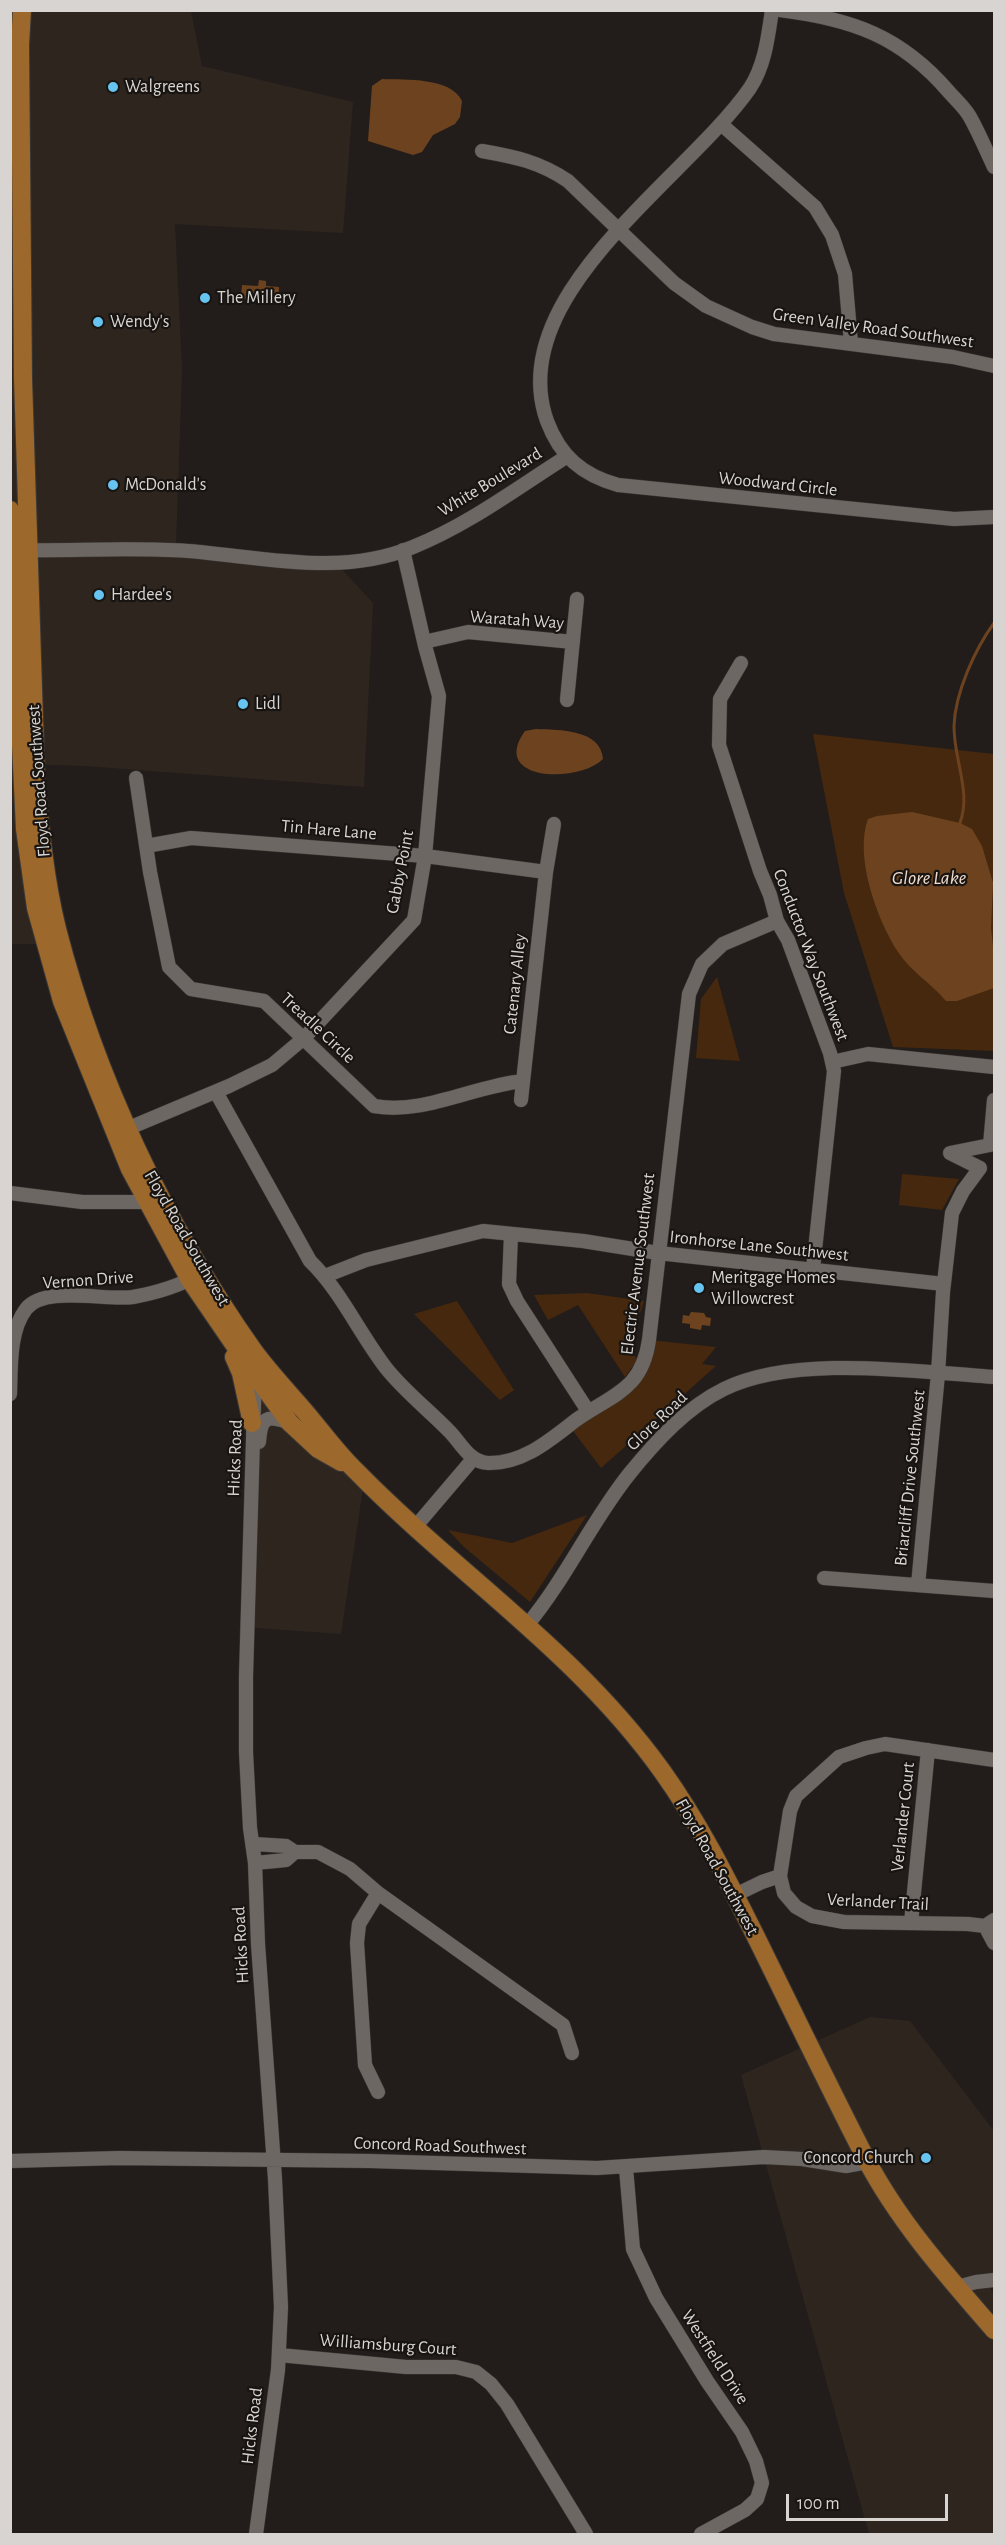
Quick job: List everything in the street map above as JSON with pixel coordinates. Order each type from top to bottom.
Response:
[{"type":"main road","name":"Floyd Road Southwest","points":[[22,10],[16,204],[22,795],[36,908],[62,1001],[93,1083],[147,1203],[197,1276],[255,1352],[353,1469],[528,1624],[583,1678],[646,1749],[700,1830],[868,2162],[911,2228],[957,2288],[994,2331]]},
{"type":"main road","name":"Floyd Road Southwest","points":[[10,510],[20,550],[36,781],[47,878],[69,973],[102,1064],[129,1128],[217,1320],[290,1423],[318,1449],[353,1469]]},
{"type":"main road","points":[[217,1320],[241,1373],[252,1423]]},
{"type":"street","name":"White Boulevard","points":[[20,550],[186,551],[302,563],[376,559],[403,550],[467,519],[566,457],[552,434],[544,412],[539,379],[541,358],[565,299],[590,262],[721,124],[751,86],[762,64],[772,10]]},
{"type":"street","points":[[780,10],[848,22],[874,32],[901,48],[937,77],[969,115],[994,166]]},
{"type":"street","points":[[721,124],[815,207],[832,235],[845,274],[851,343]]},
{"type":"street","name":"Green Valley Road Southwest","points":[[482,151],[523,159],[549,168],[568,181],[674,283],[706,306],[752,327],[774,334],[851,343],[994,366]]},
{"type":"street","name":"Woodward Circle","points":[[566,457],[603,480],[618,485],[954,519],[994,517]]},
{"type":"street","name":"Gabby Point","points":[[129,1128],[216,1092],[272,1065],[304,1038],[414,920],[425,856],[439,696],[403,550]]},
{"type":"street","points":[[567,700],[577,599]]},
{"type":"street","name":"Waratah Way","points":[[424,642],[468,632],[573,642]]},
{"type":"street","name":"Conductor Way Southwest","points":[[741,663],[720,699],[719,745],[777,921],[788,940],[832,1062],[832,1091],[813,1269]]},
{"type":"street","name":"Treadle Circle","points":[[136,778],[146,846],[169,967],[190,989],[264,1001],[374,1106],[395,1110],[424,1105],[500,1083],[523,1081]]},
{"type":"street","points":[[546,872],[554,824]]},
{"type":"street","name":"Tin Hare Lane","points":[[146,846],[191,838],[425,856],[546,872]]},
{"type":"street","name":"Catenary Alley","points":[[521,1100],[546,872]]},
{"type":"street","name":"Electric Avenue Southwest","points":[[473,1459],[489,1463],[519,1458],[627,1387],[644,1365],[649,1340],[688,994],[702,964],[723,944],[777,921]]},
{"type":"street","points":[[832,1062],[868,1054],[994,1066]]},
{"type":"street","points":[[216,1092],[310,1261],[325,1276],[390,1373],[447,1429],[473,1459],[416,1526]]},
{"type":"street","name":"Briarcliff Drive Southwest","points":[[918,1585],[952,1213],[963,1191],[980,1168],[950,1153],[990,1145],[994,1100]]},
{"type":"street","points":[[10,1193],[82,1202],[147,1203]]},
{"type":"street","name":"Ironhorse Lane Southwest","points":[[325,1276],[366,1260],[483,1231],[583,1241],[658,1253],[944,1284]]},
{"type":"street","points":[[511,1234],[509,1284],[517,1301],[588,1411]]},
{"type":"street","name":"Vernon Drive","points":[[10,1394],[15,1330],[27,1309],[41,1298],[132,1297],[197,1276]]},
{"type":"street","name":"Hicks Road","points":[[255,1352],[246,1714],[250,1828],[254,1844],[258,1944],[281,2283],[279,2355],[256,2535]]},
{"type":"street","name":"Glore Road","points":[[528,1624],[629,1474],[663,1436],[692,1409],[725,1389],[761,1376],[812,1368],[994,1377]]},
{"type":"street","points":[[253,1467],[257,1455],[260,1426],[265,1419],[273,1417],[290,1423]]},
{"type":"street","points":[[824,1578],[994,1591]]},
{"type":"street","points":[[735,1896],[762,1881],[780,1876],[790,1811],[796,1796],[839,1757],[885,1744],[994,1760]]},
{"type":"street","name":"Verlander Court","points":[[911,1923],[928,1750]]},
{"type":"street","points":[[254,1844],[286,1846],[295,1852],[318,1852],[350,1869],[378,1893],[563,2025],[572,2053]]},
{"type":"street","points":[[255,1863],[286,1860],[295,1852]]},
{"type":"street","name":"Verlander Trail","points":[[780,1876],[784,1893],[796,1907],[812,1916],[844,1922],[990,1923]]},
{"type":"street","points":[[378,1893],[359,1924],[357,1943],[365,2065],[378,2092]]},
{"type":"street","points":[[990,1923],[994,1943]]},
{"type":"street","name":"Concord Road Southwest","points":[[10,2161],[119,2158],[370,2161],[556,2168],[626,2168],[765,2157],[802,2159],[846,2166],[868,2162]]},
{"type":"street","name":"Westfield Drive","points":[[626,2168],[633,2249],[656,2298],[707,2381],[742,2432],[756,2461],[762,2483],[757,2499],[745,2511],[701,2535]]},
{"type":"street","points":[[957,2288],[976,2282],[994,2280]]},
{"type":"street","name":"Williamsburg Court","points":[[279,2355],[406,2367],[456,2367],[476,2372],[491,2384],[507,2404],[586,2535]]},
{"type":"shaded area","points":[[10,11],[191,11],[202,66],[353,102],[343,233],[175,224],[182,370],[176,545],[336,563],[373,603],[364,787],[85,766],[22,764],[38,944],[10,944]]},
{"type":"shaded area","points":[[813,734],[994,754],[994,1051],[893,1047],[844,893]]},
{"type":"shaded area","points":[[717,977],[740,1061],[696,1058],[701,999]]},
{"type":"shaded area","points":[[902,1174],[959,1179],[942,1210],[899,1205]]},
{"type":"shaded area","points":[[587,1293],[644,1301],[635,1328],[632,1354],[638,1359],[625,1377],[578,1305],[548,1320],[534,1295]]},
{"type":"shaded area","points":[[457,1301],[514,1390],[500,1400],[414,1314]]},
{"type":"shaded area","points":[[649,1340],[716,1347],[702,1364],[716,1366],[601,1468],[570,1427],[618,1392],[648,1358]]},
{"type":"shaded area","points":[[260,1372],[364,1482],[341,1634],[243,1627]]},
{"type":"shaded area","points":[[587,1515],[530,1602],[464,1547],[448,1530],[512,1543]]},
{"type":"shaded area","points":[[870,2017],[910,2021],[994,2131],[994,2269],[991,2290],[994,2292],[994,2534],[869,2534],[741,2075]]},
{"type":"water","points":[[382,79],[427,81],[448,88],[462,101],[460,117],[455,124],[433,135],[422,152],[413,155],[368,141],[372,86]]},
{"type":"water","points":[[259,280],[266,281],[266,286],[279,287],[279,295],[258,294],[257,300],[241,299],[242,285],[258,286]]},
{"type":"water","points":[[536,729],[567,731],[587,737],[595,742],[603,759],[591,767],[575,772],[541,773],[527,768],[518,760],[517,748],[525,731]]},
{"type":"water","name":"Glore Lake","points":[[912,812],[960,823],[972,829],[982,846],[993,883],[991,928],[994,988],[957,1001],[946,1001],[903,959],[882,923],[870,887],[864,851],[864,834],[868,819]]},
{"type":"water","points":[[691,1312],[704,1313],[706,1317],[711,1318],[710,1326],[702,1325],[701,1330],[690,1328],[690,1324],[682,1323],[683,1315],[689,1316]]},
{"type":"waterway","points":[[960,823],[964,799],[955,739],[955,713],[967,672],[994,623]]},
{"type":"place","name":"Walgreens","points":[[113,87]]},
{"type":"place","name":"The Millery","points":[[205,298]]},
{"type":"place","name":"Wendy's","points":[[98,322]]},
{"type":"place","name":"McDonald's","points":[[113,485]]},
{"type":"place","name":"Hardee's","points":[[99,595]]},
{"type":"place","name":"Lidl","points":[[243,704]]},
{"type":"place","name":"Meritgage Homes Willowcrest","points":[[699,1288]]},
{"type":"place","name":"Concord Church","points":[[926,2158]]}]
